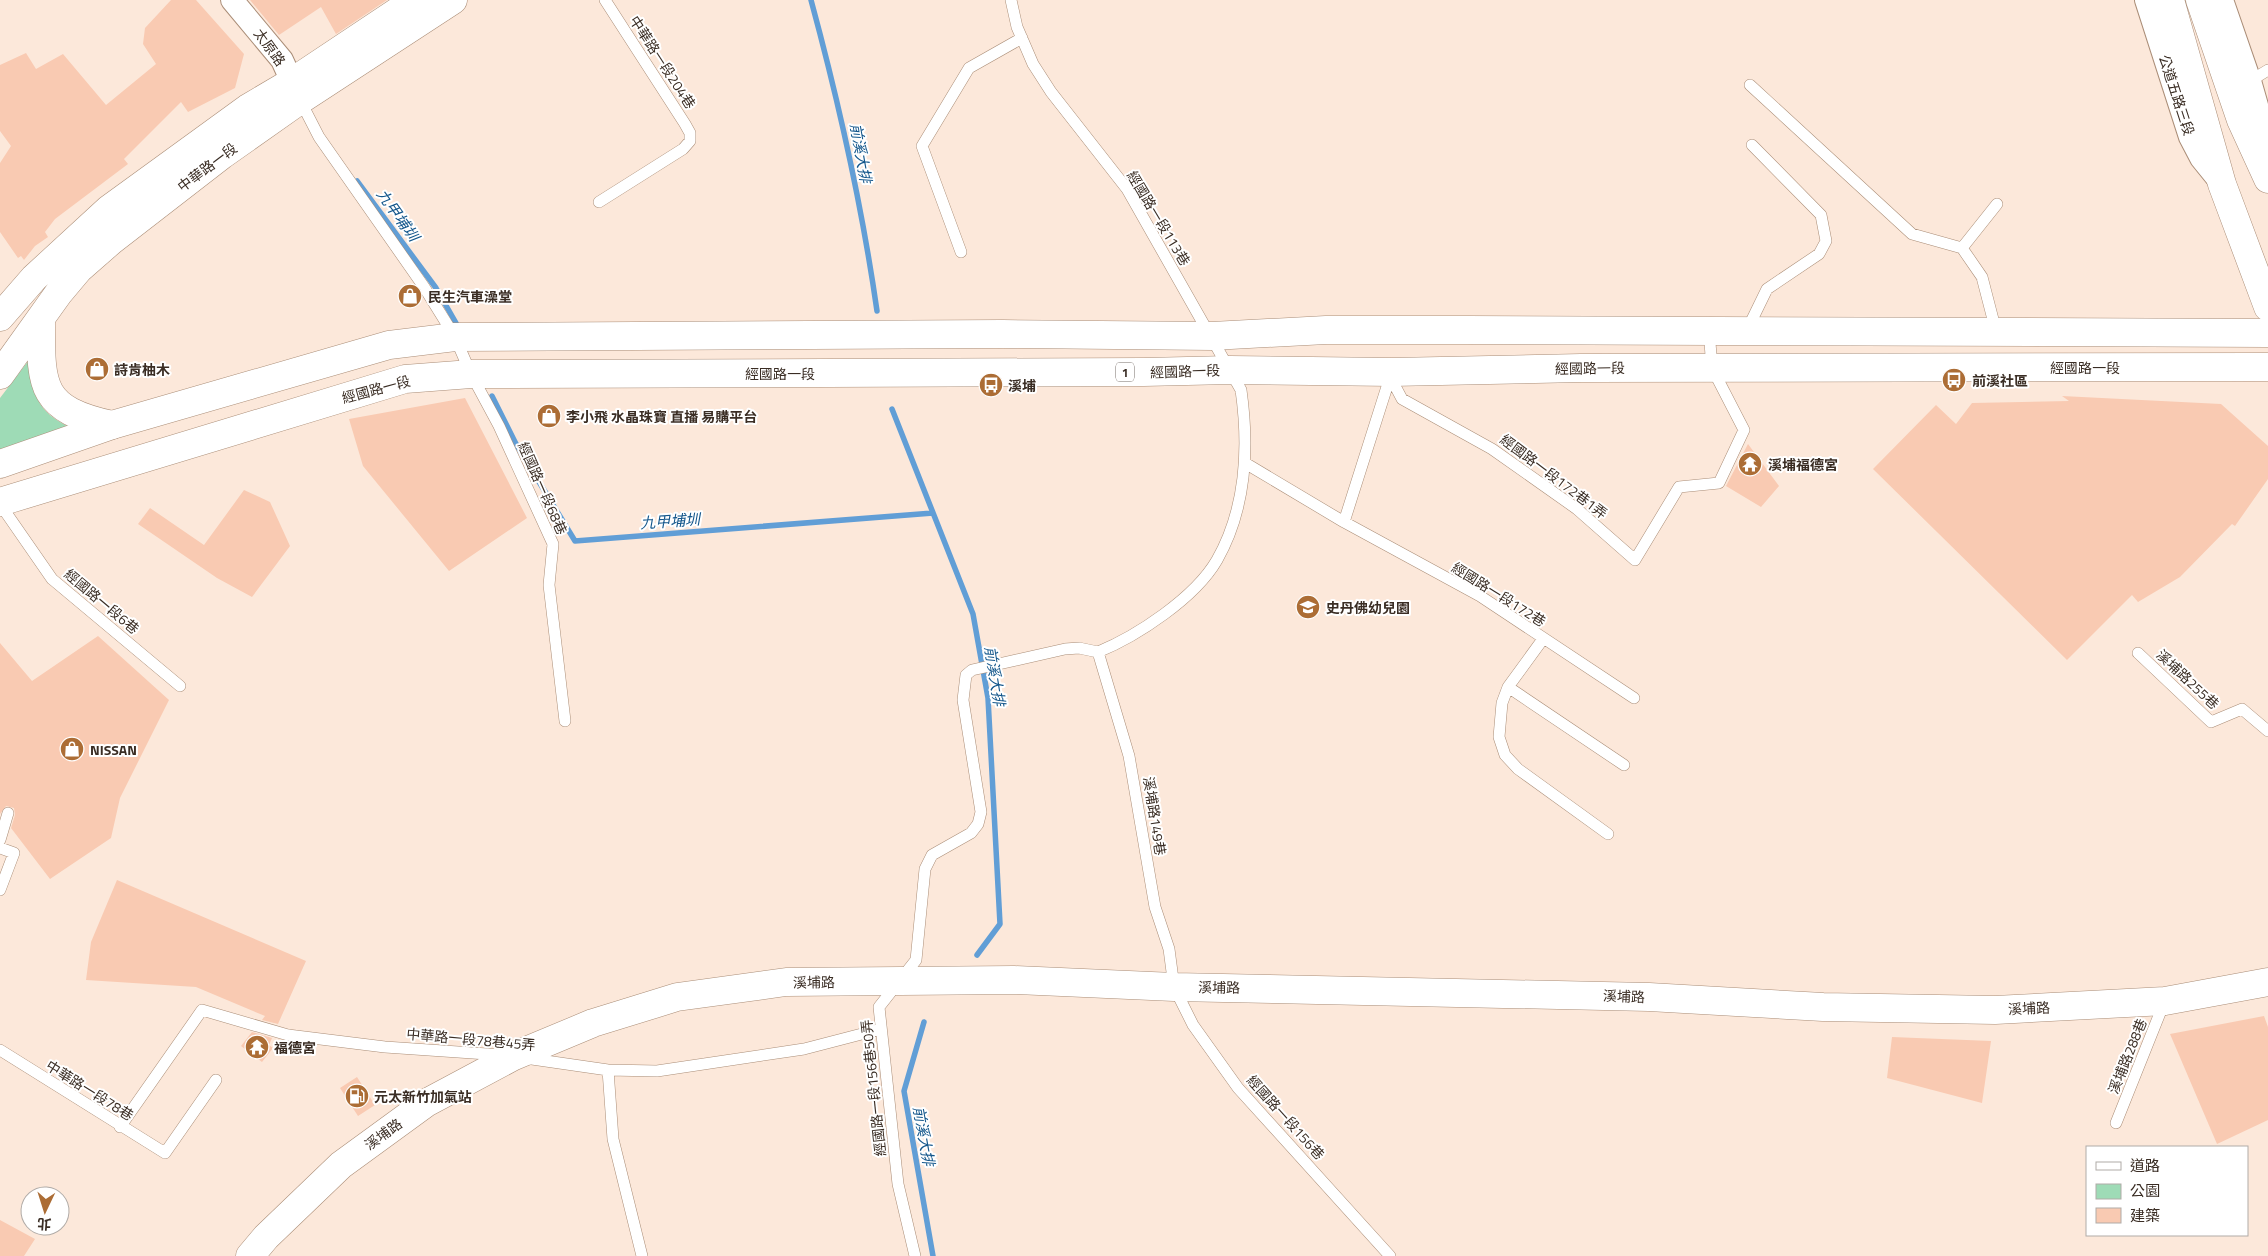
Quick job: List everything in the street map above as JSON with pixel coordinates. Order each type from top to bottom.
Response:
[{"type":"main road","name":"中華路一段","points":[[0,376],[58,294],[79,269],[111,241],[222,155],[296,91],[415,0]]},
{"type":"main road","name":"中華路一段","points":[[0,317],[34,278],[109,209],[248,108],[296,91],[453,0]]},
{"type":"main road","name":"公道五路三段","points":[[2170,0],[2222,184],[2268,306]]},
{"type":"main road","points":[[2200,0],[2241,120],[2268,179]]},
{"type":"main road","points":[[41,320],[41,354],[46,388],[62,407],[87,420],[112,425]]},
{"type":"main road","points":[[0,464],[112,425],[389,345],[455,337],[992,334],[1212,336],[1335,330],[2268,333]]},
{"type":"main road","name":"經國路一段","points":[[0,503],[405,379],[471,374],[1230,370],[1392,372],[1580,368],[2268,367]]},
{"type":"main road","name":"溪埔路","points":[[250,1256],[266,1237],[341,1165],[426,1103],[514,1056],[593,1023],[677,997],[786,982],[1014,980],[1174,987],[1649,997],[1823,1007],[1976,1009],[2165,1001],[2268,982]]},
{"type":"street","name":"太原路","points":[[232,0],[282,60],[296,91]]},
{"type":"street","name":"公道五路三段","points":[[2146,0],[2190,136],[2201,158],[2222,184]]},
{"type":"street","points":[[2222,0],[2259,75],[2268,144]]},
{"type":"lane","name":"中華路一段204巷","points":[[599,202],[683,149],[690,141],[690,133],[685,124],[605,0]]},
{"type":"lane","name":"經國路一段113巷","points":[[1011,0],[1022,38],[1033,64],[1051,92],[1127,189],[1230,370]]},
{"type":"lane","points":[[961,252],[922,146],[969,68],[1022,38]]},
{"type":"lane","points":[[1750,85],[1912,234],[1962,248],[1982,277],[1996,331]]},
{"type":"lane","name":"經國路一段68巷","points":[[296,91],[319,137],[424,287],[455,337],[471,374],[499,426],[553,544],[549,585],[565,721]]},
{"type":"lane","points":[[1746,330],[1767,289],[1819,254],[1826,241],[1821,215],[1752,145]]},
{"type":"lane","points":[[1962,248],[1998,204]]},
{"type":"lane","name":"經國路一段172巷1弄","points":[[1392,372],[1394,384],[1402,399],[1492,449],[1577,509],[1635,560],[1679,487],[1719,483],[1744,430],[1712,368],[1709,330]]},
{"type":"lane","points":[[1098,652],[1115,645],[1177,604],[1216,562],[1225,544],[1239,498],[1245,463],[1246,427],[1241,390],[1230,370]]},
{"type":"lane","points":[[1344,522],[1392,372]]},
{"type":"lane","name":"經國路一段172巷","points":[[1245,463],[1344,522],[1480,596],[1543,639],[1508,688],[1502,703],[1498,722],[1499,738],[1505,755],[1518,769],[1608,834]]},
{"type":"lane","name":"經國路一段6巷","points":[[0,503],[52,579],[180,686]]},
{"type":"lane","points":[[1543,639],[1634,698]]},
{"type":"lane","name":"經國路一段156巷50弄","points":[[915,1256],[898,1184],[879,1007],[916,960],[924,869],[932,855],[971,833],[978,824],[981,812],[963,700],[966,675],[972,670],[1065,649],[1079,648],[1098,652]]},
{"type":"lane","name":"溪埔路149巷","points":[[1098,652],[1129,756],[1155,907],[1169,949],[1174,987]]},
{"type":"lane","name":"溪埔路255巷","points":[[2138,653],[2211,722],[2242,708],[2268,731]]},
{"type":"lane","points":[[1508,688],[1624,765]]},
{"type":"lane","points":[[0,840],[8,814]]},
{"type":"lane","points":[[0,848],[14,853],[0,890]]},
{"type":"lane","name":"經國路一段156巷","points":[[1174,987],[1193,1025],[1238,1088],[1390,1256]]},
{"type":"lane","name":"溪埔路288巷","points":[[2116,1123],[2165,1001]]},
{"type":"lane","name":"中華路一段78巷45弄","points":[[120,1127],[202,1010],[288,1035],[385,1047],[514,1056],[608,1070],[657,1071],[708,1064],[804,1049],[881,1029]]},
{"type":"lane","name":"中華路一段78巷","points":[[0,1050],[165,1154],[216,1080]]},
{"type":"lane","points":[[608,1070],[613,1139],[642,1256]]},
{"type":"green space","points":[[29,360],[33,385],[40,403],[52,417],[75,430],[0,454],[0,398]]},
{"type":"building","points":[[171,0],[196,0],[244,54],[235,88],[188,112],[181,102],[124,159],[128,164],[55,219],[45,232],[48,237],[35,246],[24,260],[21,256],[18,258],[0,232],[0,163],[11,146],[0,131],[0,65],[26,53],[36,69],[63,54],[106,105],[156,64],[143,44],[145,28]]},
{"type":"building","points":[[250,0],[387,0],[336,34],[321,7],[279,35]]},
{"type":"building","points":[[2062,396],[2221,404],[2268,446],[2268,479],[2235,526],[2232,524],[2180,577],[2138,602],[2132,595],[2067,660],[1873,469],[1936,405],[1956,424],[1972,403],[2069,401]]},
{"type":"building","points":[[465,398],[527,518],[449,571],[363,466],[349,419]]},
{"type":"building","name":"溪埔福德宮","points":[[1748,444],[1779,486],[1761,507],[1726,486]]},
{"type":"building","points":[[244,490],[270,502],[290,546],[252,597],[217,578],[138,524],[150,508],[204,545]]},
{"type":"building","name":"NISSAN","points":[[98,636],[169,700],[120,798],[111,838],[50,879],[11,828],[15,815],[14,808],[6,806],[0,814],[0,643],[32,681]]},
{"type":"building","points":[[117,880],[306,961],[278,1024],[262,1020],[265,1016],[196,987],[86,980],[91,942]]},
{"type":"building","points":[[2264,1016],[2268,1027],[2268,1120],[2217,1144],[2170,1034]]},
{"type":"building","name":"福德宮","points":[[252,1032],[272,1038],[269,1045],[273,1048],[262,1062],[241,1046]]},
{"type":"building","points":[[1892,1037],[1991,1041],[1982,1103],[1887,1078]]},
{"type":"building","name":"元太新竹加氣站","points":[[357,1077],[375,1105],[358,1116],[340,1088]]},
{"type":"building","points":[[0,1220],[20,1231],[20,1236],[29,1236],[35,1239],[24,1256],[0,1256]]},
{"type":"waterway","name":"前溪大排","points":[[811,0],[849,155],[877,311]]},
{"type":"waterway","name":"九甲埔圳","points":[[357,181],[436,288],[456,323]]},
{"type":"waterway","name":"九甲埔圳","points":[[492,396],[516,444],[575,541],[933,513]]},
{"type":"waterway","name":"前溪大排","points":[[892,409],[973,614],[988,698],[1000,924],[977,955]]},
{"type":"waterway","name":"前溪大排","points":[[924,1022],[904,1091],[933,1256]]},
{"type":"place","name":"民生汽車澡堂","points":[[410,296]]},
{"type":"place","name":"詩肯柚木","points":[[97,369]]},
{"type":"place","name":"前溪社區","points":[[1954,380]]},
{"type":"place","name":"溪埔","points":[[991,385]]},
{"type":"place","name":"李小飛 水晶珠寶 直播 易購平台","points":[[549,416]]},
{"type":"place","name":"溪埔福德宮","points":[[1750,464]]},
{"type":"place","name":"史丹佛幼兒園","points":[[1308,607]]},
{"type":"place","name":"NISSAN","points":[[72,749]]},
{"type":"place","name":"福德宮","points":[[257,1047]]},
{"type":"place","name":"元太新竹加氣站","points":[[357,1096]]}]
